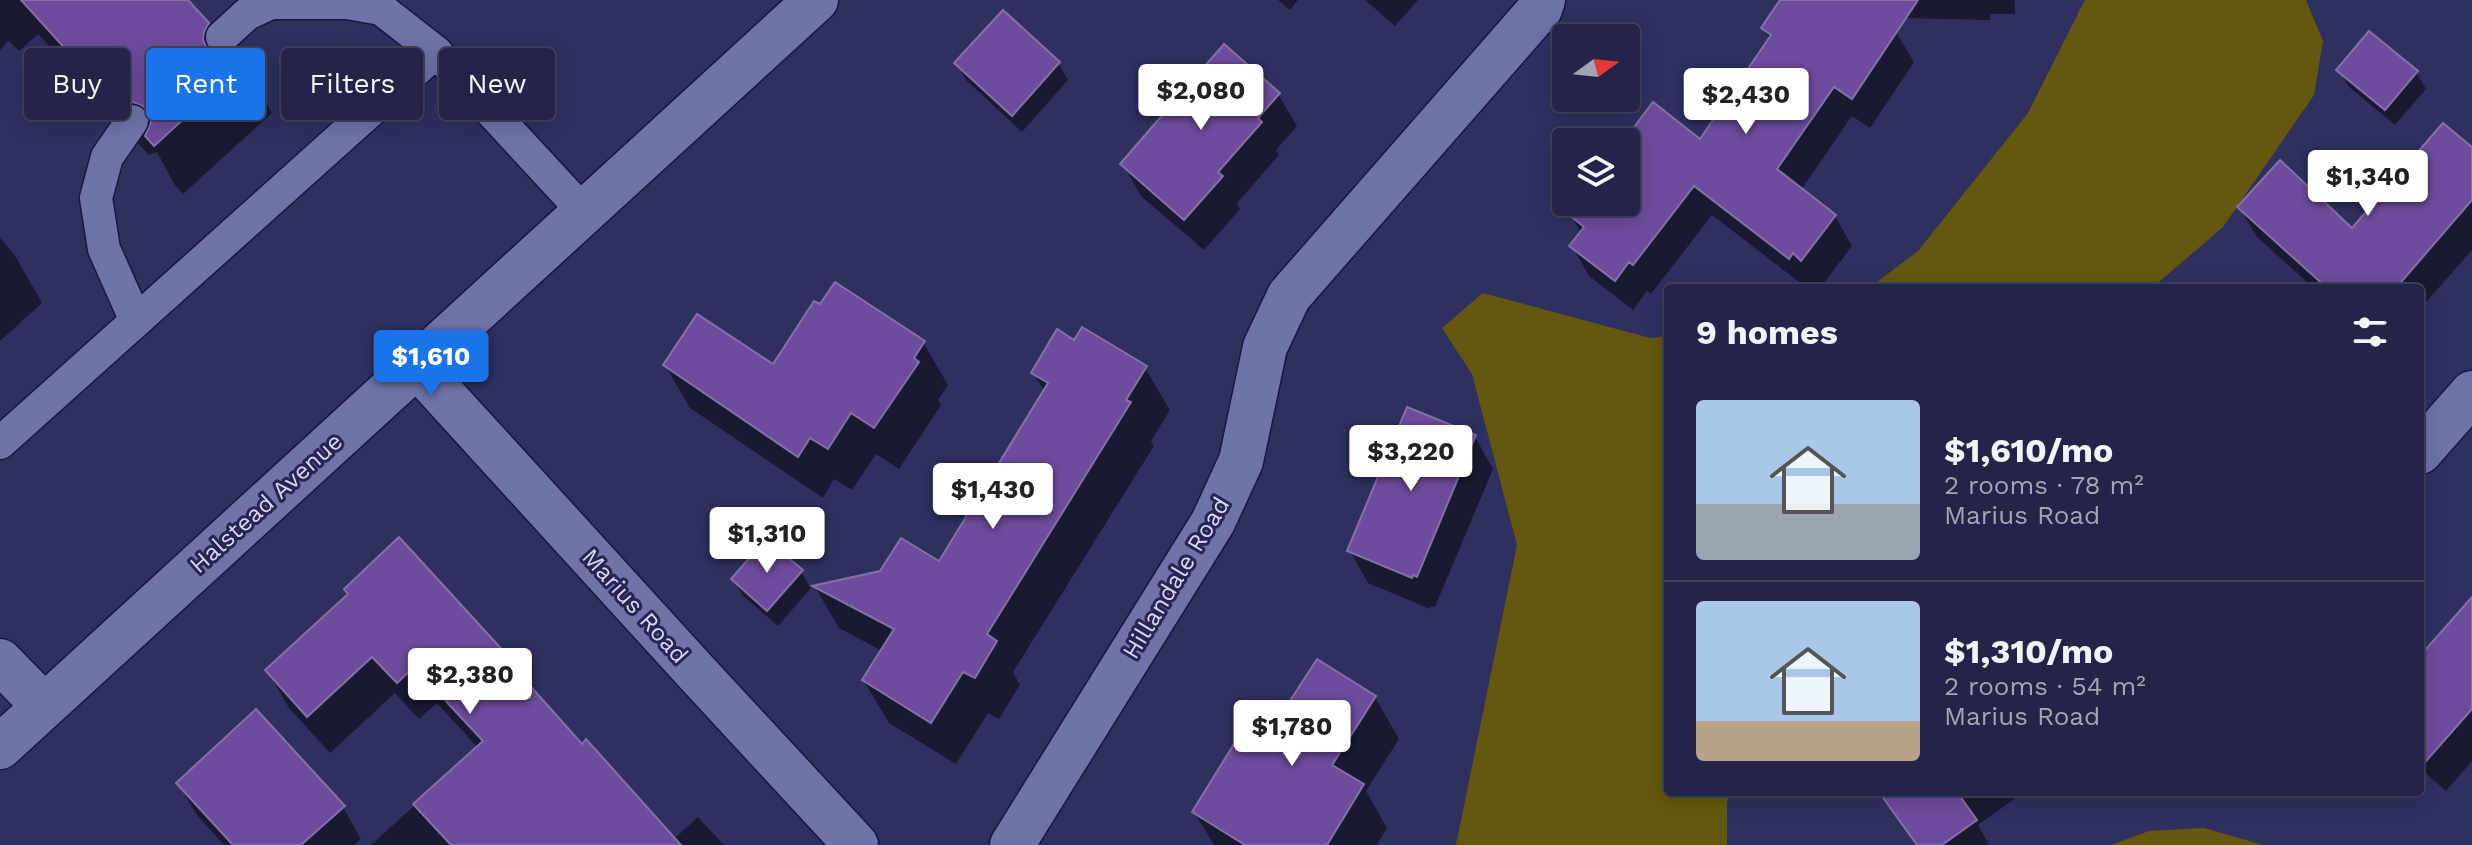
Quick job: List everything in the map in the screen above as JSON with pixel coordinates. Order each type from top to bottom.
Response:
[{"type":"street","name":"Halstead Avenue","points":[[0,747],[816,0]]},
{"type":"street","name":"Hillandale Road","points":[[1012,845],[1213,522],[1241,461],[1265,347],[1289,296],[1540,9],[1543,0]]},
{"type":"street","name":"Marius Road","points":[[416,365],[856,845]]},
{"type":"street","points":[[2424,447],[2472,393]]},
{"type":"street","points":[[0,661],[44,706]]},
{"type":"lane","points":[[222,37],[247,14],[271,3],[347,3],[381,9],[436,52],[584,212]]},
{"type":"lane","points":[[0,443],[436,52]]},
{"type":"lane","points":[[132,121],[107,157],[96,198],[104,249],[136,321]]},
{"type":"shaded area","points":[[2085,0],[2306,0],[2323,41],[2314,95],[2223,227],[2157,284],[1874,284],[1918,251],[2028,113]]},
{"type":"shaded area","points":[[1483,293],[1650,338],[1664,336],[1664,796],[1730,796],[1727,802],[1727,845],[1456,845],[1517,545],[1472,374],[1442,328]]},
{"type":"shaded area","points":[[2204,828],[2263,845],[2111,845],[2149,831]]},
{"type":"building","points":[[21,0],[188,0],[209,23],[203,40],[207,48],[146,48],[146,110],[143,106],[130,103],[130,48],[65,48]]},
{"type":"building","points":[[1780,0],[1918,0],[1852,99],[1834,87],[1777,169],[1836,215],[1801,261],[1793,253],[1789,259],[1694,186],[1633,265],[1629,262],[1615,281],[1569,246],[1584,227],[1570,216],[1640,216],[1640,128],[1634,128],[1653,102],[1700,139],[1771,35],[1761,28]]},
{"type":"building","points":[[1003,10],[1060,62],[1012,116],[954,63]]},
{"type":"building","points":[[2369,31],[2418,71],[2385,110],[2336,70]]},
{"type":"building","points":[[1224,44],[1280,93],[1258,118],[1262,122],[1218,172],[1223,176],[1184,220],[1120,164]]},
{"type":"building","points":[[183,120],[154,146],[145,136],[151,122]]},
{"type":"building","points":[[2443,123],[2472,147],[2472,200],[2399,284],[2323,284],[2237,207],[2280,160],[2352,228]]},
{"type":"building","points":[[835,282],[925,341],[914,358],[919,362],[874,428],[851,413],[828,449],[810,438],[798,457],[663,365],[697,314],[773,364],[814,301],[820,304]]},
{"type":"building","points":[[1082,327],[1147,366],[1126,400],[1131,402],[987,634],[997,641],[975,678],[963,672],[931,723],[862,680],[894,629],[812,586],[880,571],[901,538],[939,561],[1048,383],[1031,373],[1057,329],[1074,340]]},
{"type":"building","points":[[1407,407],[1476,435],[1417,577],[1413,575],[1412,578],[1347,551]]},
{"type":"building","points":[[399,537],[519,668],[516,670],[582,744],[586,739],[681,845],[451,845],[413,804],[483,741],[414,667],[397,683],[372,657],[307,717],[265,670],[348,594],[344,589]]},
{"type":"building","points":[[766,539],[803,570],[767,611],[731,579]]},
{"type":"building","points":[[2472,597],[2472,709],[2424,763],[2424,651]]},
{"type":"building","points":[[1317,659],[1376,696],[1332,765],[1364,784],[1327,845],[1245,845],[1192,812],[1234,744],[1247,752],[1278,702],[1286,707]]},
{"type":"building","points":[[256,709],[345,806],[301,845],[233,845],[176,783]]},
{"type":"building","points":[[1882,796],[1960,796],[1977,820],[1942,845],[1917,845]]}]
